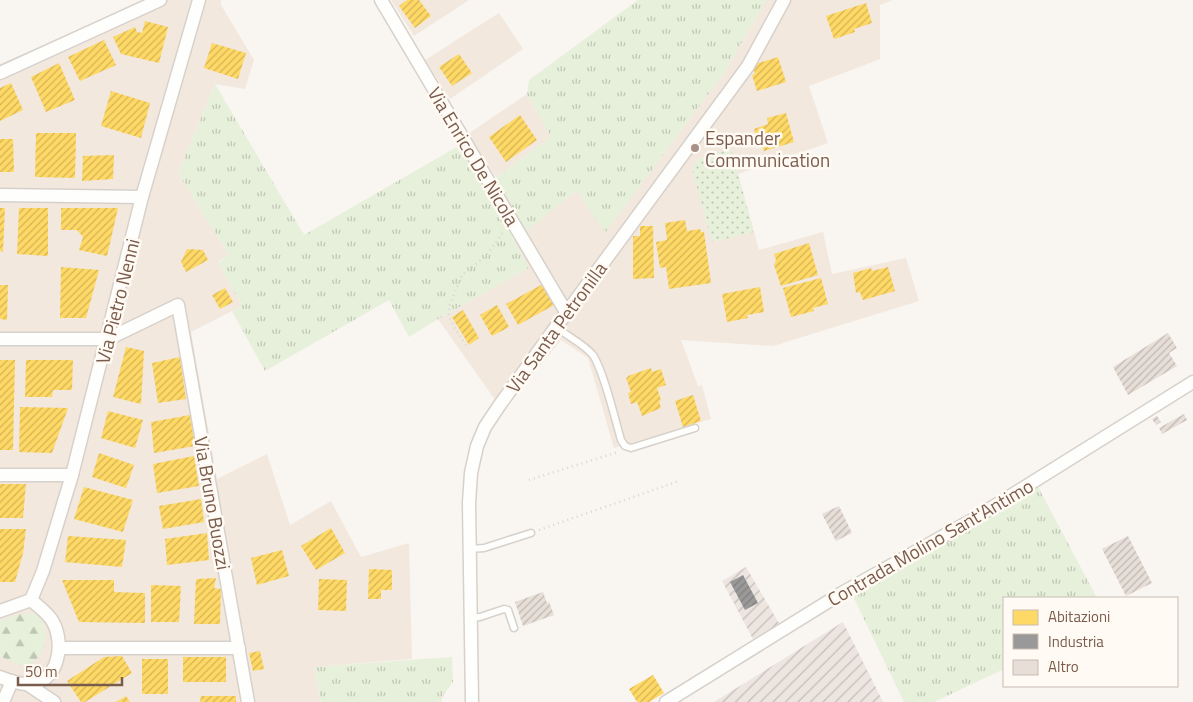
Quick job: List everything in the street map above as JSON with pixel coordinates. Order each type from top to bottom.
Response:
[{"type":"street","points":[[0,73],[160,0]]},
{"type":"street","name":"Via Pietro Nenni","points":[[31,600],[43,571],[72,475],[108,339],[142,197],[199,0]]},
{"type":"street","name":"Via Enrico De Nicola","points":[[381,0],[566,312]]},
{"type":"street","name":"Via Santa Petronilla","points":[[472,702],[469,549],[470,483],[477,446],[485,427],[566,312],[748,66],[784,0]]},
{"type":"street","points":[[0,195],[142,197]]},
{"type":"street","name":"Via Bruno Buozzi","points":[[108,339],[178,305],[248,702]]},
{"type":"street","points":[[0,340],[108,339]]},
{"type":"street","name":"Contrada Molino Sant'Antimo","points":[[666,702],[842,592],[972,520],[1193,382]]},
{"type":"street","points":[[0,475],[72,475]]},
{"type":"street","points":[[0,611],[31,600],[52,620],[58,632],[60,648],[57,661],[51,673],[42,680],[28,684]]},
{"type":"street","points":[[60,648],[239,648]]},
{"type":"street","points":[[3,702],[6,679],[28,684],[54,702]]},
{"type":"lane","points":[[556,327],[593,356],[601,372],[620,440],[625,446],[631,448],[696,428]]},
{"type":"lane","points":[[469,549],[484,548],[531,533]]},
{"type":"lane","points":[[470,618],[480,617],[504,609],[508,610],[514,628]]},
{"type":"path","points":[[466,345],[449,317],[449,306],[462,275],[486,256],[504,230],[508,215]]},
{"type":"path","points":[[528,480],[620,451],[625,446]]},
{"type":"path","points":[[531,533],[678,481]]},
{"type":"shaded area","points":[[148,0],[221,0],[221,5],[254,60],[245,89],[215,84],[178,173],[229,255],[218,262],[242,306],[191,332],[217,479],[267,454],[290,525],[331,501],[361,557],[409,543],[412,659],[314,667],[321,702],[0,702],[0,64]]},
{"type":"shaded area","points":[[391,0],[469,0],[414,36]]},
{"type":"shaded area","points":[[766,0],[893,0],[880,5],[880,59],[809,86],[828,143],[738,174],[759,250],[823,232],[832,274],[906,258],[919,301],[773,346],[681,340],[698,386],[702,385],[711,419],[614,448],[588,358],[561,340],[503,411],[438,319],[528,268],[514,240],[577,190],[605,232],[724,73]]},
{"type":"shaded area","points":[[499,13],[523,49],[450,99],[425,60]]},
{"type":"shaded area","points":[[527,94],[551,137],[496,177],[468,134]]},
{"type":"shaded area","points":[[746,567],[780,625],[754,641],[722,581]]},
{"type":"shaded area","points":[[843,622],[883,702],[714,702]]},
{"type":"green space","points":[[638,0],[766,0],[724,73],[605,233],[577,190],[525,232],[496,177],[551,137],[527,94],[529,80]]},
{"type":"green space","points":[[215,84],[304,235],[462,144],[529,268],[409,337],[389,300],[265,371],[232,311],[242,306],[218,263],[229,255],[178,173]]},
{"type":"green space","points":[[731,149],[754,232],[712,242],[692,169],[698,159]]},
{"type":"green space","points":[[1037,485],[1096,597],[1003,597],[1003,669],[934,702],[904,702],[851,592]]},
{"type":"green space","points":[[19,614],[35,614],[41,618],[46,633],[42,650],[38,657],[33,663],[26,665],[0,656],[0,621]]},
{"type":"green space","points":[[452,657],[453,682],[444,694],[441,702],[321,702],[314,667]]},
{"type":"building: Abitazioni","points":[[407,0],[419,0],[431,16],[415,28],[399,6]]},
{"type":"building: Abitazioni","points":[[866,3],[872,23],[854,29],[855,32],[834,39],[826,16]]},
{"type":"building: Abitazioni","points":[[145,21],[168,27],[159,63],[121,54],[113,37],[135,27],[137,32],[142,33]]},
{"type":"building: Abitazioni","points":[[104,40],[116,65],[80,81],[68,57]]},
{"type":"building: Abitazioni","points":[[212,43],[246,53],[238,79],[204,68]]},
{"type":"building: Abitazioni","points":[[459,54],[472,73],[452,86],[439,67]]},
{"type":"building: Abitazioni","points":[[778,57],[786,82],[757,91],[752,75],[755,74],[752,65]]},
{"type":"building: Abitazioni","points":[[59,63],[75,100],[46,112],[31,77]]},
{"type":"building: Abitazioni","points":[[11,83],[23,110],[0,121],[0,88]]},
{"type":"building: Abitazioni","points":[[111,91],[150,103],[141,138],[101,126]]},
{"type":"building: Abitazioni","points":[[786,113],[794,142],[764,151],[761,142],[758,143],[754,129],[768,124],[767,118]]},
{"type":"building: Abitazioni","points":[[520,115],[537,140],[506,162],[489,137]]},
{"type":"building: Abitazioni","points":[[36,133],[76,133],[75,178],[35,177]]},
{"type":"building: Abitazioni","points":[[0,139],[13,139],[14,172],[0,172]]},
{"type":"building: Abitazioni","points":[[114,155],[113,179],[82,181],[83,156]]},
{"type":"building: Abitazioni","points":[[0,208],[5,208],[3,252],[0,251]]},
{"type":"building: Abitazioni","points":[[19,208],[48,208],[48,256],[17,254]]},
{"type":"building: Abitazioni","points":[[61,208],[118,208],[107,256],[79,250],[83,237],[77,230],[61,230]]},
{"type":"building: Abitazioni","points":[[685,220],[687,231],[700,229],[701,232],[704,232],[711,283],[669,289],[666,267],[660,268],[656,242],[667,240],[665,223]]},
{"type":"building: Abitazioni","points":[[640,226],[653,226],[654,278],[633,279],[633,236],[640,236]]},
{"type":"building: Abitazioni","points":[[809,243],[818,275],[781,286],[774,265],[776,260],[774,254]]},
{"type":"building: Abitazioni","points":[[187,249],[203,250],[208,260],[186,272],[181,262]]},
{"type":"building: Abitazioni","points":[[61,267],[99,270],[86,318],[60,318]]},
{"type":"building: Abitazioni","points":[[888,267],[895,291],[863,300],[860,292],[856,293],[853,273],[871,268],[872,271]]},
{"type":"building: Abitazioni","points":[[821,278],[828,304],[813,308],[814,311],[791,317],[783,288]]},
{"type":"building: Abitazioni","points":[[543,284],[554,305],[518,325],[506,304]]},
{"type":"building: Abitazioni","points":[[0,285],[8,285],[7,320],[0,319]]},
{"type":"building: Abitazioni","points":[[760,287],[764,312],[747,315],[748,318],[727,322],[722,294]]},
{"type":"building: Abitazioni","points":[[225,288],[233,302],[220,309],[212,295]]},
{"type":"building: Abitazioni","points":[[497,305],[509,327],[492,336],[480,315]]},
{"type":"building: Abitazioni","points":[[463,310],[479,338],[469,345],[452,317]]},
{"type":"building: Abitazioni","points":[[126,347],[144,351],[141,404],[113,397]]},
{"type":"building: Abitazioni","points":[[180,357],[186,399],[158,403],[152,363]]},
{"type":"building: Abitazioni","points":[[0,360],[15,360],[13,450],[0,450]]},
{"type":"building: Abitazioni","points":[[26,360],[73,360],[72,390],[53,390],[52,397],[25,397]]},
{"type":"building: Abitazioni","points":[[651,368],[652,372],[661,369],[666,385],[657,388],[661,400],[659,401],[661,408],[642,416],[637,402],[631,404],[628,393],[631,392],[626,378]]},
{"type":"building: Abitazioni","points":[[693,395],[701,421],[683,427],[675,401]]},
{"type":"building: Abitazioni","points":[[20,407],[68,408],[52,453],[19,452]]},
{"type":"building: Abitazioni","points":[[108,411],[143,420],[135,448],[101,438]]},
{"type":"building: Abitazioni","points":[[190,415],[195,446],[154,453],[151,422]]},
{"type":"building: Abitazioni","points":[[99,453],[134,465],[126,488],[92,477]]},
{"type":"building: Abitazioni","points":[[194,456],[199,486],[157,493],[153,464]]},
{"type":"building: Abitazioni","points":[[0,484],[26,484],[23,518],[0,518]]},
{"type":"building: Abitazioni","points":[[84,487],[133,500],[123,532],[74,519]]},
{"type":"building: Abitazioni","points":[[201,499],[204,522],[163,529],[159,506]]},
{"type":"building: Abitazioni","points":[[331,528],[345,553],[316,570],[301,546]]},
{"type":"building: Abitazioni","points":[[0,529],[26,529],[23,553],[15,582],[0,582]]},
{"type":"building: Abitazioni","points":[[207,533],[209,560],[167,565],[165,539]]},
{"type":"building: Abitazioni","points":[[68,536],[126,540],[122,567],[65,562]]},
{"type":"building: Abitazioni","points":[[282,550],[289,576],[257,585],[251,558]]},
{"type":"building: Abitazioni","points":[[369,569],[392,570],[392,590],[381,590],[381,599],[368,599]]},
{"type":"building: Abitazioni","points":[[216,578],[214,588],[221,589],[220,624],[194,624],[196,579]]},
{"type":"building: Abitazioni","points":[[319,579],[347,580],[346,611],[318,610]]},
{"type":"building: Abitazioni","points":[[62,580],[114,580],[114,592],[145,593],[145,623],[79,622]]},
{"type":"building: Abitazioni","points":[[151,585],[181,586],[179,622],[151,622]]},
{"type":"building: Abitazioni","points":[[260,651],[264,669],[253,671],[249,653]]},
{"type":"building: Abitazioni","points":[[122,656],[132,673],[85,702],[81,702],[67,681],[104,657]]},
{"type":"building: Abitazioni","points":[[183,657],[226,657],[226,682],[183,682]]},
{"type":"building: Abitazioni","points":[[142,659],[168,659],[168,694],[142,694]]},
{"type":"building: Abitazioni","points":[[653,675],[664,693],[649,702],[637,702],[629,689]]},
{"type":"building: Abitazioni","points":[[126,696],[130,702],[116,702]]},
{"type":"building: Abitazioni","points":[[201,696],[236,696],[236,702],[200,702]]},
{"type":"building: Industria","points":[[743,575],[758,603],[745,610],[730,582]]},
{"type":"building: Altro","points":[[1168,333],[1177,348],[1169,353],[1177,366],[1128,395],[1113,367]]},
{"type":"building: Altro","points":[[1184,414],[1187,420],[1162,434],[1159,428]]},
{"type":"building: Altro","points":[[1157,416],[1161,422],[1156,425],[1152,419]]},
{"type":"building: Altro","points":[[839,506],[852,533],[836,541],[822,514]]},
{"type":"building: Altro","points":[[1128,536],[1152,583],[1126,596],[1102,549]]},
{"type":"building: Altro","points":[[543,592],[554,615],[523,626],[515,602]]},
{"type":"place","name":"Espander Communication","points":[[695,148]]}]
